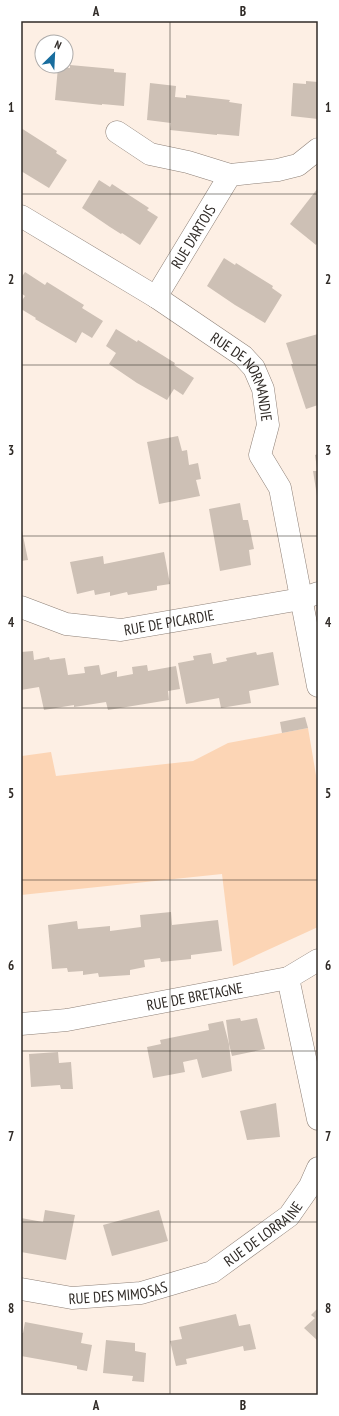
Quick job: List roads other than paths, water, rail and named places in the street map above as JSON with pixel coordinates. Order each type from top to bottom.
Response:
[{"type":"street","points":[[117,132],[150,154],[188,162],[230,176],[278,170],[298,165],[318,149]]},
{"type":"street","name":"RUE D'ARTOIS","points":[[156,297],[230,176]]},
{"type":"street","name":"RUE DE NORMANDIE","points":[[21,216],[156,297],[243,356],[254,368],[263,389],[268,425],[260,455],[280,488],[310,596],[318,686]]},
{"type":"street","name":"RUE DE PICARDIE","points":[[21,607],[66,624],[121,630],[310,596]]},
{"type":"street","name":"RUE DE BRETAGNE","points":[[21,1024],[67,1020],[288,978],[318,960]]},
{"type":"street","points":[[288,978],[318,1120]]},
{"type":"street","name":"RUE DE LORRAINE","points":[[212,1272],[289,1216],[310,1186],[318,1168]]},
{"type":"street","name":"RUE DES MIMOSAS","points":[[21,1289],[72,1298],[141,1293],[212,1272]]}]
